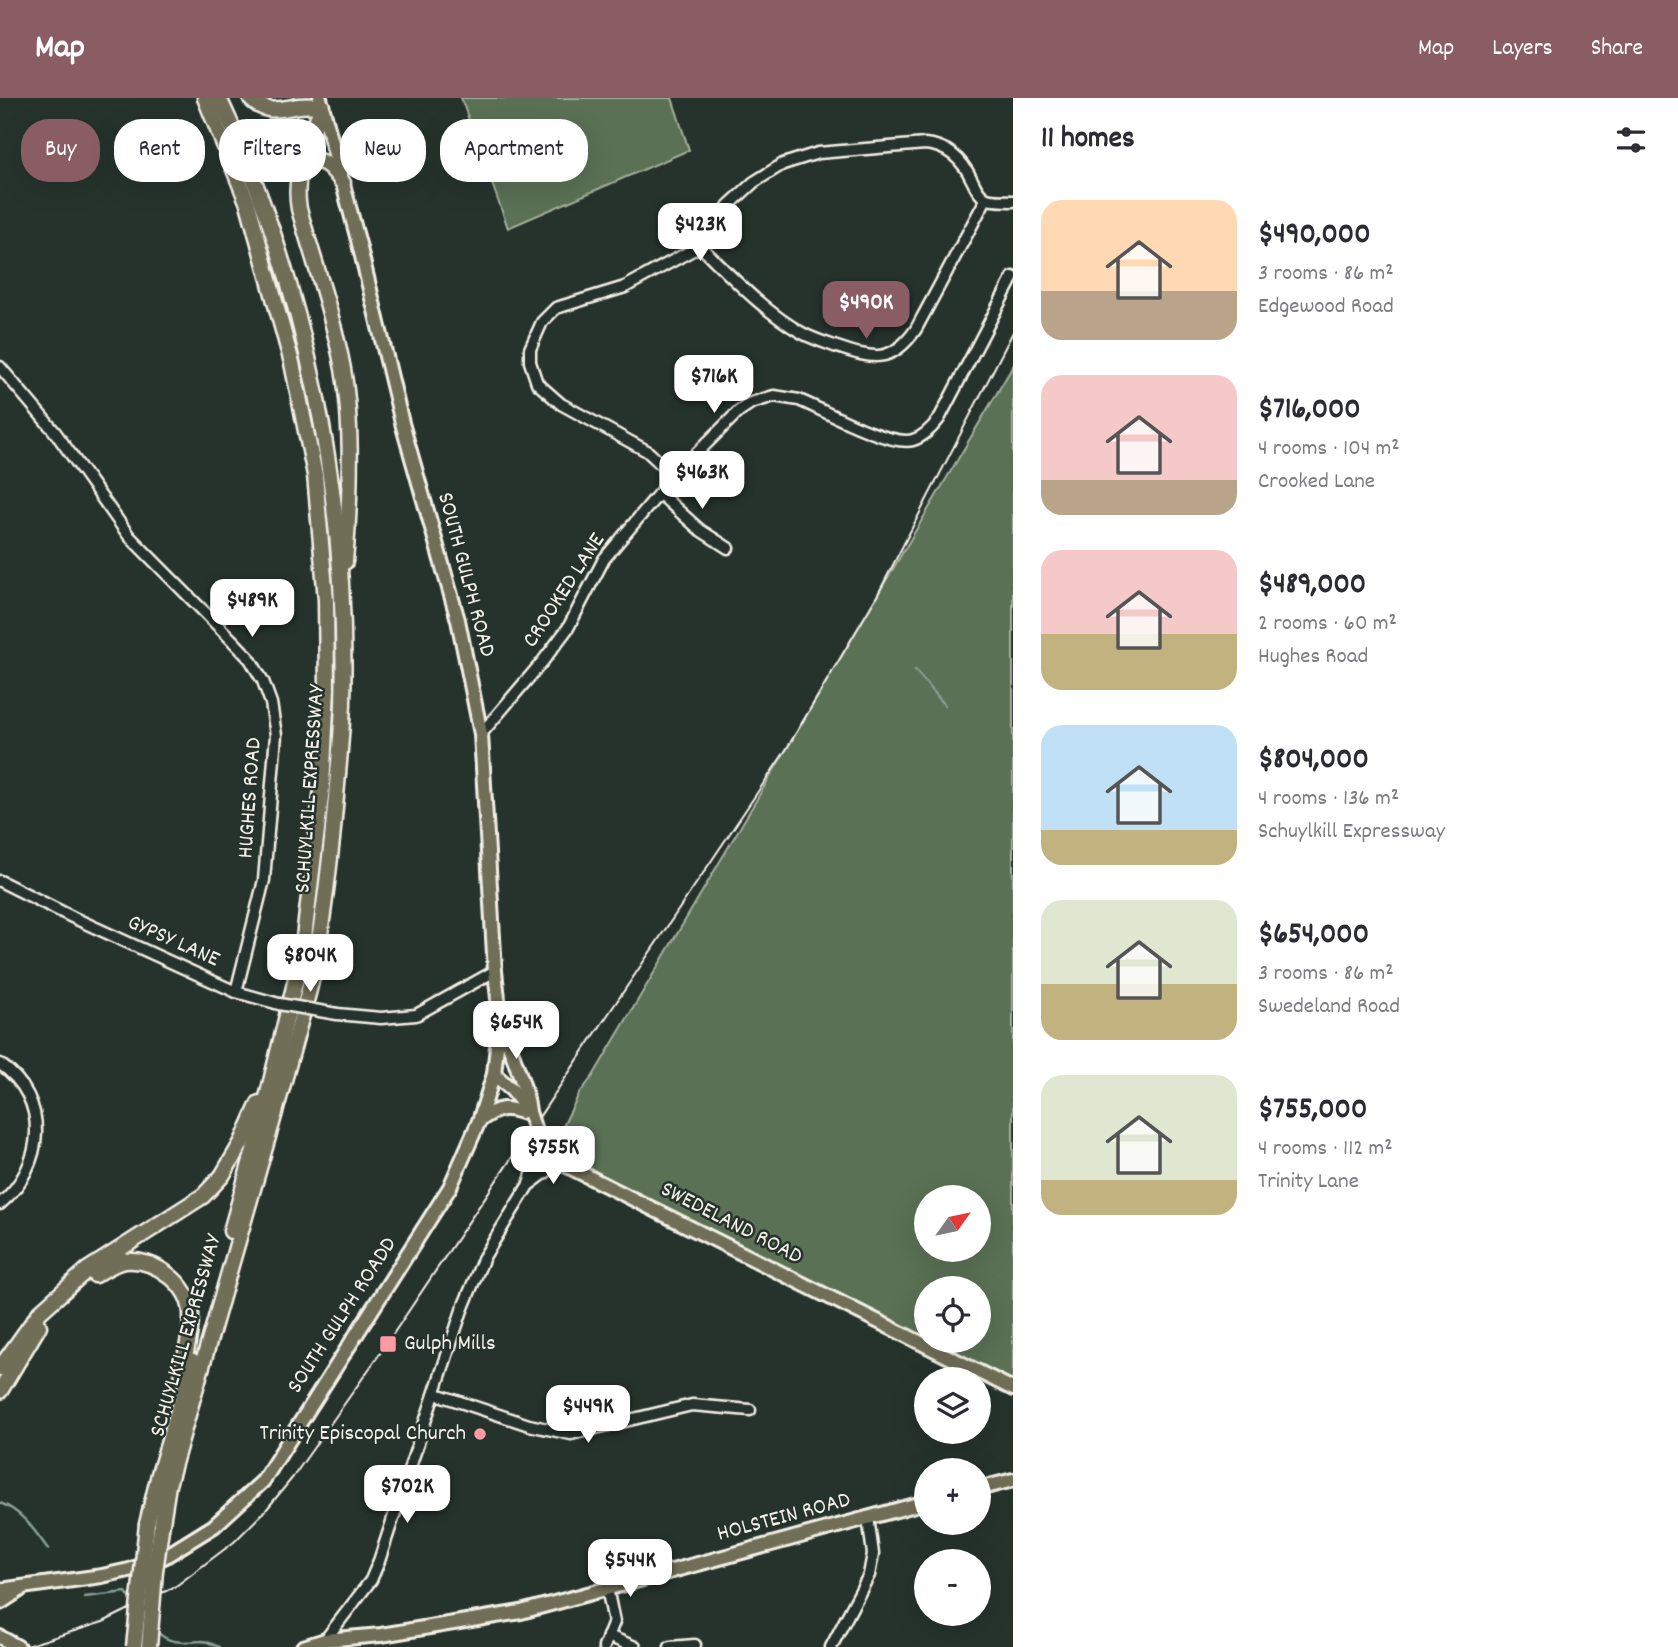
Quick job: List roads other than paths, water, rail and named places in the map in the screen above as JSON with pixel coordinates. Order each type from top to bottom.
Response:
[{"type":"highway","name":"SCHUYLKILL EXPRESSWAY","points":[[134,1647],[167,1445],[213,1295],[287,1023],[302,954],[322,788],[327,689],[326,600],[315,475],[292,363],[248,204],[205,98]]},
{"type":"highway","name":"SCHUYLKILL EXPRESSWAY","points":[[149,1647],[154,1527],[172,1473],[273,1120],[313,971],[324,914],[343,705],[342,601],[328,473],[309,369],[287,281],[264,211],[219,98]]},
{"type":"highway","points":[[250,98],[260,107],[277,111],[323,101]]},
{"type":"highway","points":[[316,119],[323,101]]},
{"type":"highway","points":[[326,164],[343,183]]},
{"type":"highway","points":[[297,182],[299,208],[341,356],[345,383],[348,425],[348,524],[342,601]]},
{"type":"highway","points":[[0,1368],[40,1312],[87,1270],[203,1196],[222,1176],[242,1142],[262,1095],[287,1023]]},
{"type":"highway","points":[[0,1391],[44,1318],[95,1275],[121,1261],[140,1261],[162,1270],[179,1285],[189,1300],[191,1314],[188,1343],[167,1445]]},
{"type":"main road","name":"SOUTH GULPH ROAD","points":[[323,101],[402,423],[458,621],[481,734],[500,1017],[494,1074]]},
{"type":"main road","points":[[500,1017],[528,1099],[540,1145]]},
{"type":"main road","points":[[494,1074],[508,1076],[522,1086]]},
{"type":"main road","points":[[494,1074],[512,1090],[530,1114]]},
{"type":"main road","name":"SOUTH GULPH ROADD","points":[[29,1587],[129,1570],[164,1557],[190,1542],[240,1504],[263,1481],[450,1187],[479,1121],[494,1074]]},
{"type":"main road","points":[[479,1121],[500,1108],[530,1114]]},
{"type":"main road","name":"SWEDELAND ROAD","points":[[540,1145],[546,1154],[566,1165],[1013,1389]]},
{"type":"main road","points":[[991,1486],[1013,1480]]},
{"type":"main road","name":"HOLSTEIN ROAD","points":[[303,1647],[325,1640],[381,1635],[521,1612],[914,1505]]},
{"type":"main road","points":[[0,1590],[29,1587]]},
{"type":"main road","points":[[0,1603],[15,1592],[29,1587]]},
{"type":"main road","points":[[0,1636],[18,1647]]},
{"type":"street","points":[[672,478],[660,463],[640,447],[551,397],[537,383],[532,372],[530,349],[542,322],[556,308],[625,287],[700,246],[729,205],[754,182],[783,164],[818,153],[939,145],[955,155],[986,199],[1013,201]]},
{"type":"street","points":[[700,246],[768,312],[804,335],[877,358],[898,349],[909,340],[986,199]]},
{"type":"street","name":"CROOKED LANE","points":[[481,734],[568,628],[604,559],[672,478],[739,411],[762,398],[774,396],[799,400],[889,440],[912,441],[922,436],[939,419],[1013,277]]},
{"type":"street","name":"HUGHES ROAD","points":[[0,367],[55,432],[129,536],[250,659],[271,702],[276,735],[264,880],[236,992]]},
{"type":"street","points":[[660,494],[700,530],[728,548]]},
{"type":"street","name":"GYPSY LANE","points":[[0,881],[236,992],[279,1004],[381,1018],[416,1015],[495,971]]},
{"type":"street","points":[[0,1064],[11,1072],[27,1091],[36,1118],[34,1153],[24,1176],[0,1204]]},
{"type":"street","points":[[325,1640],[349,1611],[375,1570],[463,1310],[484,1257],[529,1184],[540,1145]]},
{"type":"street","points":[[529,1184],[550,1169],[566,1165]]},
{"type":"street","points":[[436,1394],[529,1424],[571,1433],[692,1405],[750,1410]]},
{"type":"street","points":[[831,1647],[869,1575],[873,1554],[868,1517]]},
{"type":"street","points":[[604,1647],[614,1622],[607,1588]]},
{"type":"street","points":[[608,1636],[635,1647]]},
{"type":"street","points":[[670,1647],[695,1644]]},
{"type":"waterway","points":[[915,670],[945,705]]},
{"type":"waterway","points":[[0,1503],[21,1516],[48,1549]]},
{"type":"waterway","points":[[85,1597],[126,1592],[133,1602]]},
{"type":"waterway","points":[[157,1631],[172,1641],[204,1641],[219,1647]]},
{"type":"tram line","points":[[23,1647],[103,1622],[176,1586],[234,1542],[266,1510],[293,1477],[381,1352],[786,750],[877,596],[1013,332]]},
{"type":"place","name":"Gulph Mills","points":[[388,1344]]},
{"type":"place","name":"Trinity Episcopal Church","points":[[480,1434]]}]
